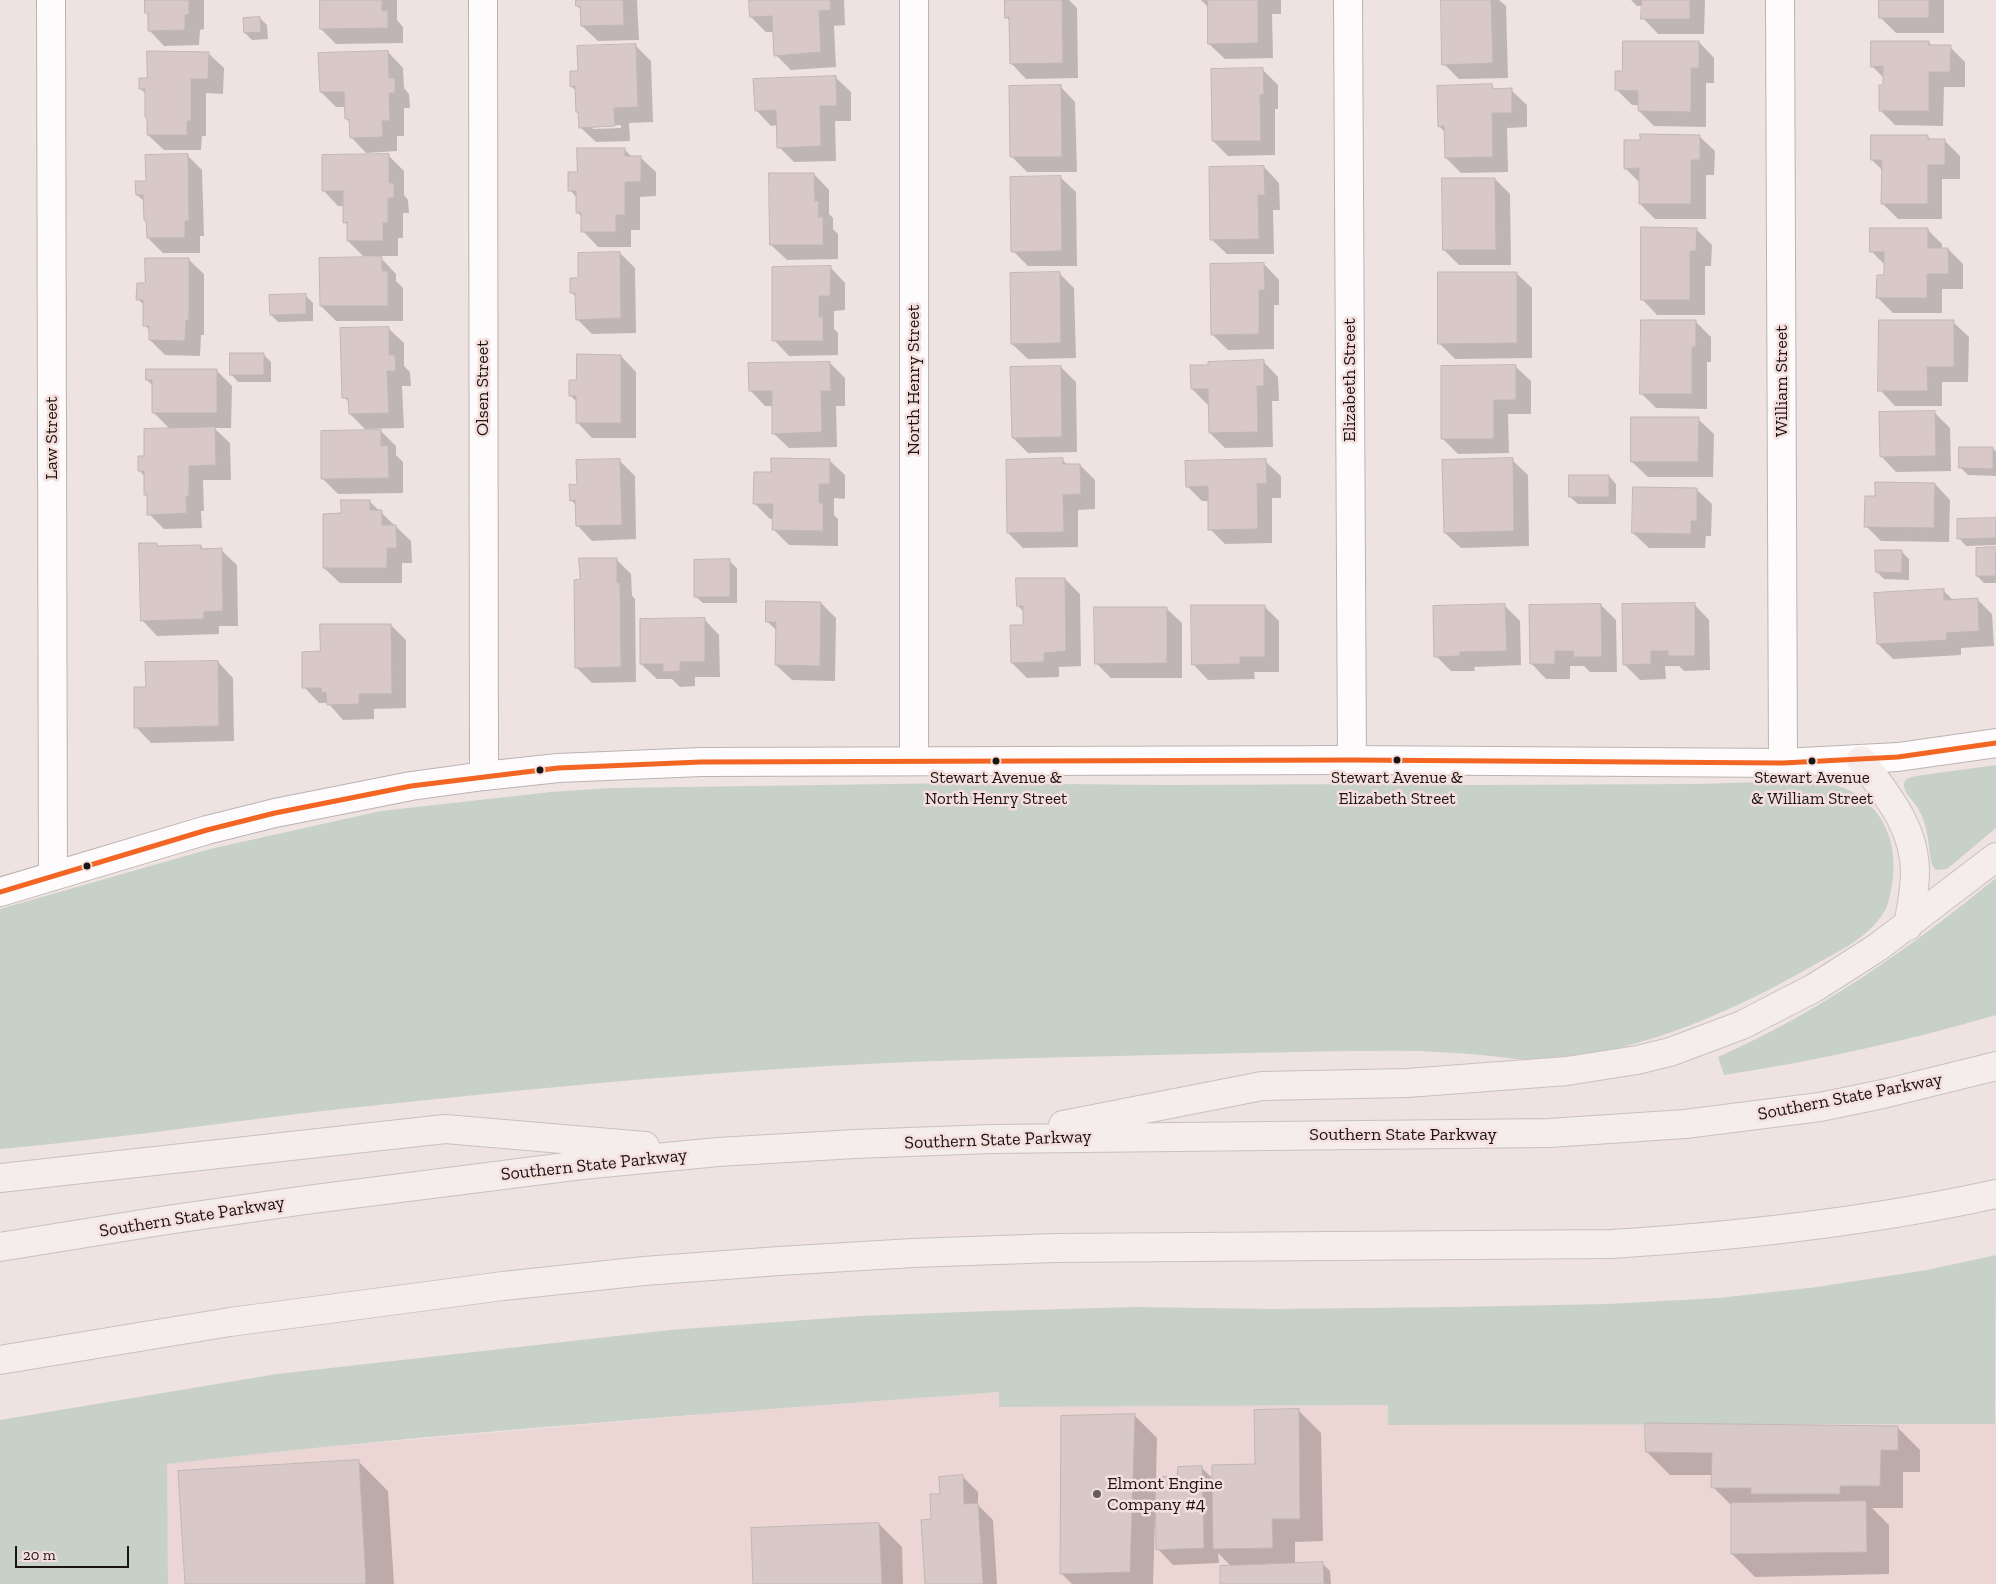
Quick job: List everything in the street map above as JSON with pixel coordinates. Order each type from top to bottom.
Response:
[{"type":"highway","points":[[1861,760],[1898,810],[1910,842],[1915,871],[1908,926]]},
{"type":"highway","points":[[991,1139],[1262,1086],[1460,1080],[1566,1071],[1637,1060],[1706,1040],[1779,1007],[1845,969],[1908,926],[1996,857]]},
{"type":"highway","name":"Southern State Parkway","points":[[0,1247],[316,1198],[582,1165],[718,1152],[991,1139],[1480,1135],[1618,1130],[1685,1124],[1820,1107],[1883,1094],[1996,1066]]},
{"type":"highway","points":[[0,1178],[445,1129],[718,1152]]},
{"type":"highway","points":[[0,1360],[230,1322],[337,1307],[502,1286],[644,1271],[913,1253],[1046,1248],[1612,1244],[1681,1240],[1818,1226],[1884,1217],[1996,1194]]},
{"type":"street","name":"Law Street","points":[[51,0],[52,876]]},
{"type":"street","name":"Olsen Street","points":[[483,0],[484,776]]},
{"type":"street","name":"North Henry Street","points":[[914,0],[914,761]]},
{"type":"street","name":"Elizabeth Street","points":[[1348,0],[1352,760]]},
{"type":"street","name":"William Street","points":[[1780,0],[1783,763]]},
{"type":"street","points":[[0,892],[207,830],[275,813],[411,786],[558,768],[682,762],[914,761],[1352,760],[1783,763],[1898,757],[1996,743]]},
{"type":"shaded area","points":[[1996,765],[1996,828],[1947,869],[1936,870],[1932,865],[1925,823],[1918,808],[1905,790],[1904,784],[1906,780],[1916,776]]},
{"type":"shaded area","points":[[1791,781],[1825,783],[1844,788],[1859,796],[1871,806],[1881,819],[1888,832],[1894,863],[1890,895],[1882,915],[1868,931],[1851,944],[1753,998],[1689,1026],[1623,1047],[1589,1055],[1555,1060],[1523,1060],[1432,1052],[1331,1051],[1016,1058],[829,1066],[645,1079],[462,1096],[0,1149],[0,909],[210,849],[381,811],[551,792],[610,788],[960,783],[1469,785],[1697,784]]},
{"type":"shaded area","points":[[1996,878],[1996,1015],[1861,1050],[1724,1075],[1718,1057],[1792,1020],[1863,977],[1931,929]]},
{"type":"shaded area","points":[[1996,1255],[1995,1424],[1388,1425],[1388,1405],[999,1407],[999,1392],[582,1424],[374,1442],[167,1464],[168,1584],[0,1584],[0,1420],[277,1374],[670,1330],[859,1316],[1136,1307],[1273,1309],[1607,1304],[1718,1298],[1817,1287],[1927,1270]]},
{"type":"shaded area","points":[[999,1392],[1000,1407],[1388,1405],[1388,1425],[1994,1424],[1996,1411],[1996,1584],[168,1584],[166,1464],[291,1450],[732,1412]]},
{"type":"building","points":[[145,0],[189,0],[189,14],[185,15],[185,30],[148,31],[148,13],[145,13]]},
{"type":"building","points":[[320,0],[382,0],[382,11],[388,10],[388,28],[320,29]]},
{"type":"building","points":[[576,0],[623,0],[624,25],[581,26],[580,6],[576,6]]},
{"type":"building","points":[[749,0],[830,0],[831,10],[819,11],[821,52],[774,56],[772,16],[750,17]]},
{"type":"building","points":[[1005,0],[1062,0],[1063,63],[1010,64],[1009,17],[1005,18]]},
{"type":"building","points":[[1208,0],[1258,0],[1258,43],[1208,44]]},
{"type":"building","points":[[1441,0],[1491,0],[1493,63],[1442,65]]},
{"type":"building","points":[[1642,0],[1690,0],[1690,19],[1641,19]]},
{"type":"building","points":[[1879,0],[1929,0],[1929,18],[1879,18]]},
{"type":"building","points":[[260,17],[261,32],[244,33],[243,18]]},
{"type":"building","points":[[1623,41],[1699,41],[1699,68],[1691,68],[1691,112],[1638,111],[1638,91],[1615,90],[1615,71],[1622,71]]},
{"type":"building","points":[[1871,41],[1929,41],[1929,45],[1951,45],[1950,72],[1929,72],[1929,111],[1879,111],[1879,85],[1883,85],[1883,66],[1871,67]]},
{"type":"building","points":[[636,44],[638,107],[614,108],[615,126],[579,128],[575,86],[570,87],[570,71],[578,71],[577,46]]},
{"type":"building","points":[[147,51],[209,52],[208,79],[191,79],[191,121],[187,121],[187,135],[147,135],[145,89],[139,89],[139,78],[147,78]]},
{"type":"building","points":[[388,51],[389,78],[395,78],[395,93],[389,93],[390,121],[382,121],[383,137],[350,138],[349,119],[345,119],[344,92],[320,92],[318,53]]},
{"type":"building","points":[[1263,68],[1264,94],[1260,95],[1261,141],[1212,141],[1211,69]]},
{"type":"building","points":[[836,76],[837,106],[820,106],[821,146],[777,148],[776,110],[755,111],[753,79]]},
{"type":"building","points":[[1492,84],[1493,89],[1512,88],[1512,113],[1492,113],[1493,157],[1445,158],[1444,126],[1438,127],[1437,86]]},
{"type":"building","points":[[1061,85],[1062,157],[1010,157],[1009,86]]},
{"type":"building","points":[[1640,134],[1700,135],[1700,160],[1691,160],[1691,204],[1639,204],[1639,168],[1624,169],[1624,140],[1640,140]]},
{"type":"building","points":[[1871,135],[1928,135],[1928,139],[1945,139],[1945,165],[1928,165],[1928,204],[1881,204],[1882,160],[1871,160]]},
{"type":"building","points":[[577,148],[625,148],[625,156],[641,156],[641,182],[625,182],[625,215],[616,215],[616,232],[581,232],[581,213],[576,213],[576,191],[568,191],[568,172],[577,172]]},
{"type":"building","points":[[188,154],[189,221],[185,221],[185,238],[147,238],[143,195],[136,195],[135,181],[146,181],[145,155]]},
{"type":"building","points":[[389,154],[389,183],[394,183],[394,198],[388,198],[388,223],[383,223],[383,241],[347,241],[347,222],[343,223],[343,191],[322,191],[322,155]]},
{"type":"building","points":[[1264,166],[1265,195],[1258,195],[1259,239],[1210,240],[1209,167]]},
{"type":"building","points":[[769,173],[814,173],[815,201],[819,201],[818,217],[823,217],[823,245],[770,245]]},
{"type":"building","points":[[1061,176],[1062,251],[1011,252],[1010,177]]},
{"type":"building","points":[[1442,178],[1495,178],[1496,250],[1443,250]]},
{"type":"building","points":[[1641,227],[1697,228],[1696,251],[1690,251],[1690,300],[1641,300]]},
{"type":"building","points":[[1870,228],[1928,228],[1928,248],[1948,248],[1949,274],[1927,274],[1927,298],[1876,298],[1877,275],[1884,275],[1884,252],[1870,252]]},
{"type":"building","points":[[620,252],[621,318],[576,320],[575,293],[570,293],[570,278],[578,278],[578,253]]},
{"type":"building","points":[[382,257],[382,271],[388,271],[388,306],[320,306],[319,258]]},
{"type":"building","points":[[145,258],[189,258],[189,320],[186,320],[185,341],[149,340],[149,326],[143,326],[143,300],[136,300],[137,283],[145,283]]},
{"type":"building","points":[[1264,263],[1265,290],[1259,290],[1259,334],[1211,335],[1210,264]]},
{"type":"building","points":[[831,266],[830,296],[819,296],[819,317],[823,317],[823,341],[772,341],[772,267]]},
{"type":"building","points":[[1060,272],[1061,343],[1011,344],[1010,273]]},
{"type":"building","points":[[1438,272],[1517,272],[1517,343],[1438,344]]},
{"type":"building","points":[[306,294],[306,314],[270,315],[269,295]]},
{"type":"building","points":[[1641,320],[1696,320],[1696,347],[1692,347],[1692,394],[1640,394]]},
{"type":"building","points":[[1879,320],[1954,320],[1954,367],[1927,367],[1928,391],[1878,391]]},
{"type":"building","points":[[389,327],[389,355],[395,355],[396,371],[387,371],[389,413],[349,414],[348,398],[342,398],[340,328]]},
{"type":"building","points":[[230,353],[264,353],[264,375],[230,375]]},
{"type":"building","points":[[577,354],[621,355],[621,423],[576,423],[576,396],[569,396],[569,380],[576,380]]},
{"type":"building","points":[[1264,360],[1264,386],[1257,386],[1258,432],[1209,433],[1208,389],[1191,389],[1190,365],[1208,365],[1208,362]]},
{"type":"building","points":[[830,362],[831,391],[821,391],[822,432],[772,434],[772,391],[749,391],[748,363]]},
{"type":"building","points":[[1516,365],[1516,400],[1494,400],[1494,439],[1441,439],[1441,366]]},
{"type":"building","points":[[1061,366],[1062,437],[1012,438],[1010,367]]},
{"type":"building","points":[[146,369],[217,369],[217,413],[152,413],[152,380],[146,380]]},
{"type":"building","points":[[1935,411],[1936,456],[1880,457],[1879,412]]},
{"type":"building","points":[[1631,417],[1699,417],[1698,462],[1631,462]]},
{"type":"building","points":[[215,427],[216,465],[189,466],[189,496],[186,496],[187,513],[147,515],[147,495],[144,495],[144,471],[138,471],[138,456],[144,456],[144,429]]},
{"type":"building","points":[[381,430],[381,446],[388,445],[389,478],[321,479],[321,431]]},
{"type":"building","points":[[1959,447],[1993,447],[1993,469],[1959,468]]},
{"type":"building","points":[[771,458],[830,459],[830,484],[819,484],[819,503],[823,503],[823,531],[772,530],[773,504],[753,504],[754,472],[771,472]]},
{"type":"building","points":[[1063,458],[1063,464],[1080,464],[1081,494],[1063,495],[1064,532],[1007,533],[1006,460]]},
{"type":"building","points":[[1513,458],[1514,531],[1444,533],[1442,460]]},
{"type":"building","points":[[620,459],[622,525],[576,526],[575,500],[570,501],[569,484],[577,485],[576,460]]},
{"type":"building","points":[[1266,459],[1267,484],[1257,483],[1258,529],[1208,530],[1208,486],[1186,487],[1185,461]]},
{"type":"building","points":[[1569,475],[1609,475],[1609,497],[1569,497]]},
{"type":"building","points":[[1875,482],[1935,483],[1934,528],[1864,527],[1865,496],[1875,496]]},
{"type":"building","points":[[1633,487],[1697,488],[1697,521],[1691,521],[1691,534],[1632,533]]},
{"type":"building","points":[[341,500],[370,500],[370,510],[382,510],[382,525],[396,525],[397,548],[387,548],[387,568],[323,568],[323,514],[341,513]]},
{"type":"building","points":[[1996,518],[1996,538],[1957,539],[1957,519]]},
{"type":"building","points":[[139,543],[157,543],[157,546],[201,545],[201,549],[222,548],[223,611],[204,612],[204,619],[141,621]]},
{"type":"building","points":[[1995,547],[1996,576],[1976,576],[1976,548]]},
{"type":"building","points":[[1875,550],[1902,550],[1902,573],[1876,572]]},
{"type":"building","points":[[579,558],[617,558],[617,583],[620,583],[621,667],[575,668],[574,580],[580,579]]},
{"type":"building","points":[[730,559],[730,597],[694,597],[694,560]]},
{"type":"building","points":[[1016,578],[1065,578],[1066,651],[1044,653],[1044,662],[1011,663],[1010,625],[1023,625],[1023,606],[1017,606]]},
{"type":"building","points":[[1944,589],[1944,600],[1978,598],[1979,631],[1946,633],[1947,640],[1877,644],[1874,593]]},
{"type":"building","points":[[766,601],[821,602],[820,666],[775,665],[776,622],[766,622]]},
{"type":"building","points":[[1695,603],[1695,656],[1668,656],[1668,651],[1651,651],[1651,664],[1623,665],[1622,604]]},
{"type":"building","points":[[1505,604],[1507,651],[1460,652],[1460,656],[1434,657],[1433,606]]},
{"type":"building","points":[[1601,604],[1602,657],[1573,657],[1574,651],[1555,651],[1555,664],[1530,664],[1529,605]]},
{"type":"building","points":[[1191,605],[1265,605],[1265,657],[1240,657],[1240,664],[1192,665]]},
{"type":"building","points":[[1094,607],[1167,607],[1167,663],[1095,664]]},
{"type":"building","points":[[705,618],[705,662],[680,662],[680,671],[663,672],[663,664],[640,664],[640,619]]},
{"type":"building","points":[[320,624],[391,624],[392,694],[359,694],[359,704],[327,705],[326,692],[322,693],[321,688],[302,688],[302,652],[320,651]]},
{"type":"building","points":[[218,661],[219,726],[134,728],[134,687],[146,687],[145,662]]},
{"type":"building","points":[[1299,1409],[1300,1519],[1272,1519],[1273,1548],[1213,1549],[1212,1465],[1255,1464],[1254,1410]]},
{"type":"building","name":"Elmont Engine Company #4","points":[[1135,1414],[1130,1572],[1060,1574],[1061,1416]]},
{"type":"building","points":[[1645,1423],[1898,1426],[1898,1450],[1881,1450],[1880,1486],[1840,1486],[1840,1494],[1751,1494],[1751,1488],[1711,1488],[1712,1453],[1646,1452]]},
{"type":"building","points":[[359,1460],[366,1584],[185,1584],[178,1471]]},
{"type":"building","points":[[1202,1466],[1204,1548],[1156,1550],[1155,1477],[1177,1476],[1178,1467]]},
{"type":"building","points":[[963,1475],[964,1504],[978,1503],[983,1584],[925,1584],[921,1520],[931,1519],[930,1494],[940,1494],[939,1477]]},
{"type":"building","points":[[1866,1501],[1867,1552],[1731,1554],[1731,1503]]},
{"type":"building","points":[[879,1523],[882,1584],[753,1584],[751,1528]]},
{"type":"building","points":[[1323,1562],[1324,1584],[1220,1584],[1220,1566]]},
{"type":"transit line","points":[[0,892],[207,830],[275,813],[411,786],[558,768],[701,762],[1352,760],[1783,763],[1898,757],[1996,743]]},
{"type":"place","name":"Stewart Avenue & Elizabeth Street","points":[[1397,760]]},
{"type":"place","name":"Stewart Avenue & North Henry Street","points":[[996,761]]},
{"type":"place","name":"Stewart Avenue & William Street","points":[[1812,761]]},
{"type":"place","name":"Elmont Engine Company #4","points":[[1097,1494]]}]
